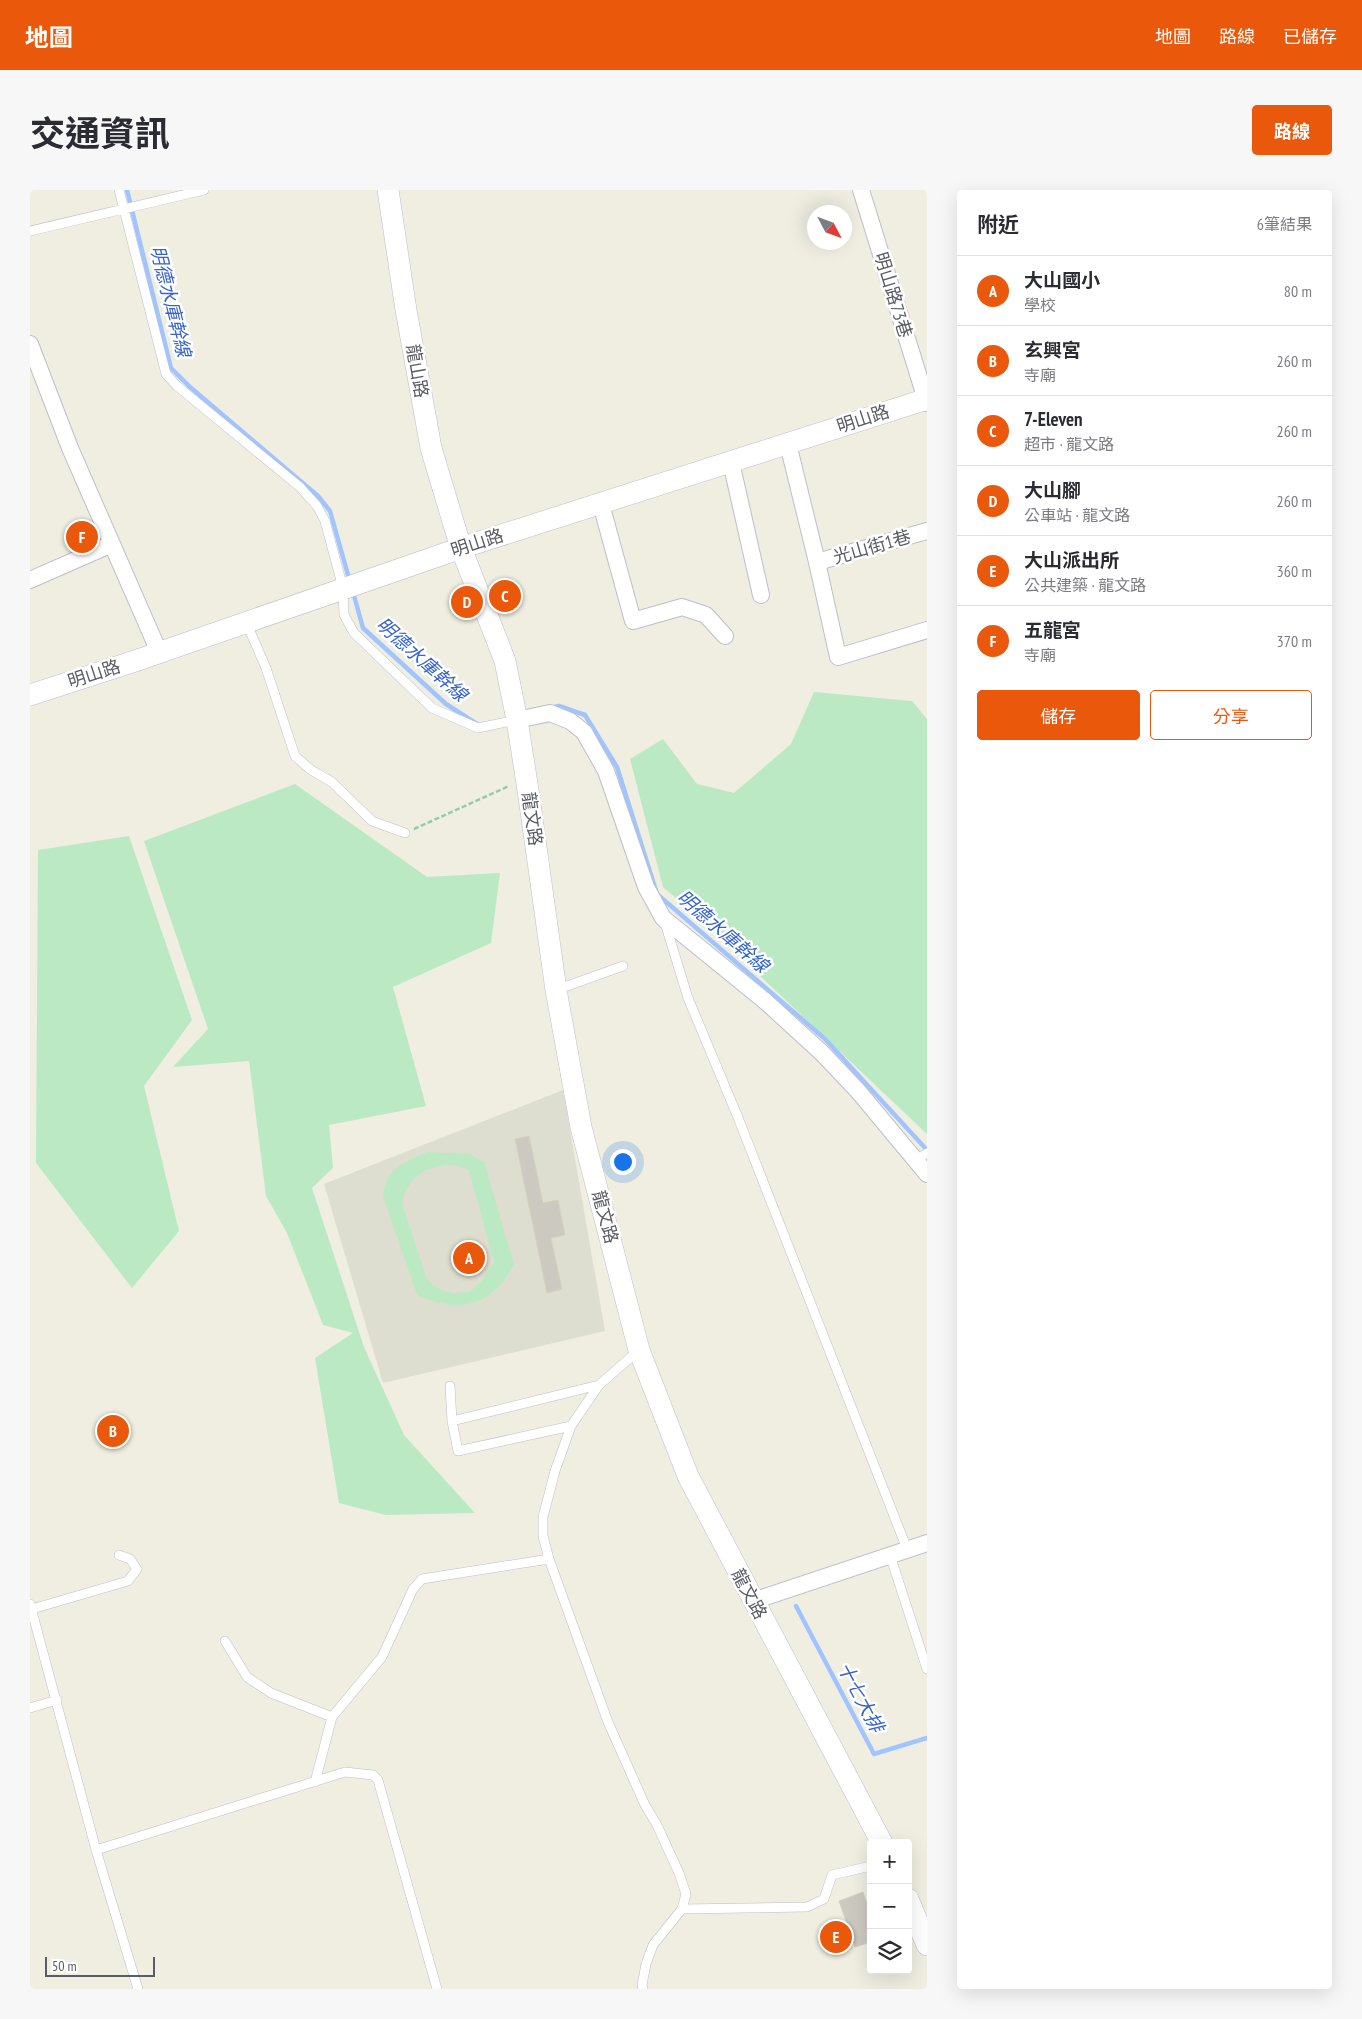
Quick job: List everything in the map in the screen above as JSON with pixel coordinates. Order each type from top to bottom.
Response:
[{"type":"street","name":"龍山路","points":[[388,190],[406,310],[431,448],[461,548]]},
{"type":"street","name":"明山路73巷","points":[[861,190],[927,400]]},
{"type":"street","points":[[30,344],[70,448],[159,652]]},
{"type":"street","name":"明山路","points":[[30,695],[461,548],[927,400]]},
{"type":"street","points":[[788,444],[838,657],[927,630]]},
{"type":"street","points":[[731,462],[761,595]]},
{"type":"street","points":[[601,504],[633,621],[682,607],[706,615],[725,636]]},
{"type":"street","name":"光山街1巷","points":[[817,562],[927,531]]},
{"type":"street","points":[[30,580],[112,544]]},
{"type":"street","name":"龍文路","points":[[461,548],[505,661],[526,778],[556,990],[581,1127],[639,1350],[688,1476],[880,1839]]},
{"type":"street","points":[[516,716],[550,713],[570,721],[584,732],[606,771],[646,887],[663,918],[765,1001],[822,1053],[922,1156],[927,1174]]},
{"type":"street","points":[[753,1601],[927,1543]]},
{"type":"street","points":[[912,1909],[927,1945]]},
{"type":"lane","points":[[119,190],[122,208],[166,374],[177,386],[300,487],[317,506],[325,521],[348,586],[344,614],[354,633],[432,708],[478,728],[516,716]]},
{"type":"lane","points":[[30,231],[204,190]]},
{"type":"lane","points":[[246,622],[266,668],[295,756],[310,770],[332,782],[372,821],[405,833]]},
{"type":"lane","points":[[663,918],[688,998],[737,1115],[907,1549]]},
{"type":"lane","points":[[556,990],[623,966]]},
{"type":"lane","points":[[639,1350],[599,1385],[571,1426],[555,1471],[543,1517],[543,1536],[549,1559],[608,1722],[679,1873],[686,1894],[682,1909],[654,1945],[646,1964],[643,1989]]},
{"type":"lane","points":[[452,1421],[599,1385]]},
{"type":"lane","points":[[450,1386],[452,1421],[458,1451],[571,1426]]},
{"type":"lane","points":[[119,1555],[130,1559],[137,1569],[128,1581],[31,1606],[96,1850],[138,1989]]},
{"type":"lane","points":[[890,1555],[927,1669]]},
{"type":"lane","points":[[315,1782],[332,1717],[382,1657],[413,1589],[422,1579],[549,1559]]},
{"type":"lane","points":[[225,1641],[247,1677],[271,1693],[332,1717]]},
{"type":"lane","points":[[30,1708],[57,1700]]},
{"type":"lane","points":[[96,1850],[346,1772],[373,1775],[378,1780],[437,1989]]},
{"type":"lane","points":[[682,1909],[807,1907],[824,1899],[832,1875],[867,1867]]},
{"type":"path","points":[[405,833],[526,778]]},
{"type":"shaded area","points":[[563,1090],[605,1331],[383,1383],[324,1184]]},
{"type":"green space","points":[[814,692],[912,701],[927,719],[927,1134],[700,919],[663,887],[630,759],[663,739],[697,784],[734,793],[791,744]]},
{"type":"green space","points":[[295,784],[427,877],[500,873],[491,943],[393,987],[426,1106],[329,1125],[333,1168],[312,1188],[364,1347],[404,1435],[475,1513],[386,1515],[339,1503],[315,1358],[353,1333],[323,1325],[287,1233],[266,1196],[249,1061],[173,1067],[208,1029],[144,841]]},
{"type":"green space","points":[[129,836],[192,1020],[144,1086],[179,1231],[132,1288],[36,1163],[38,850]]},
{"type":"green space","points":[[427,1152],[469,1154],[484,1162],[514,1264],[495,1290],[485,1298],[473,1303],[447,1304],[417,1295],[383,1196],[385,1186],[392,1172],[404,1163]],"holes":[[[439,1166],[459,1166],[469,1170],[494,1262],[480,1283],[469,1292],[456,1293],[444,1291],[434,1286],[427,1279],[402,1203],[408,1187],[424,1171]]]},
{"type":"building","points":[[529,1136],[543,1203],[558,1200],[565,1235],[551,1238],[562,1289],[547,1293],[515,1139]]},
{"type":"building","points":[[863,1892],[867,1903],[867,1943],[855,1947],[839,1901]]},
{"type":"waterway","name":"明德水庫幹線","points":[[127,190],[171,368],[190,387],[318,496],[330,511],[350,582]]},
{"type":"waterway","name":"明德水庫幹線","points":[[353,592],[363,628],[446,704],[477,724]]},
{"type":"waterway","name":"明德水庫幹線","points":[[550,708],[559,706],[585,715],[617,767],[657,894],[825,1039],[927,1150]]},
{"type":"waterway","name":"十七大排","points":[[796,1606],[874,1754],[927,1738]]},
{"type":"place","name":"五龍宮","points":[[82,537]]},
{"type":"place","name":"7-Eleven","points":[[505,596]]},
{"type":"place","name":"大山腳","points":[[467,602]]},
{"type":"place","name":"大山國小","points":[[469,1258]]},
{"type":"place","name":"玄興宮","points":[[113,1431]]},
{"type":"place","name":"大山派出所","points":[[836,1937]]}]
